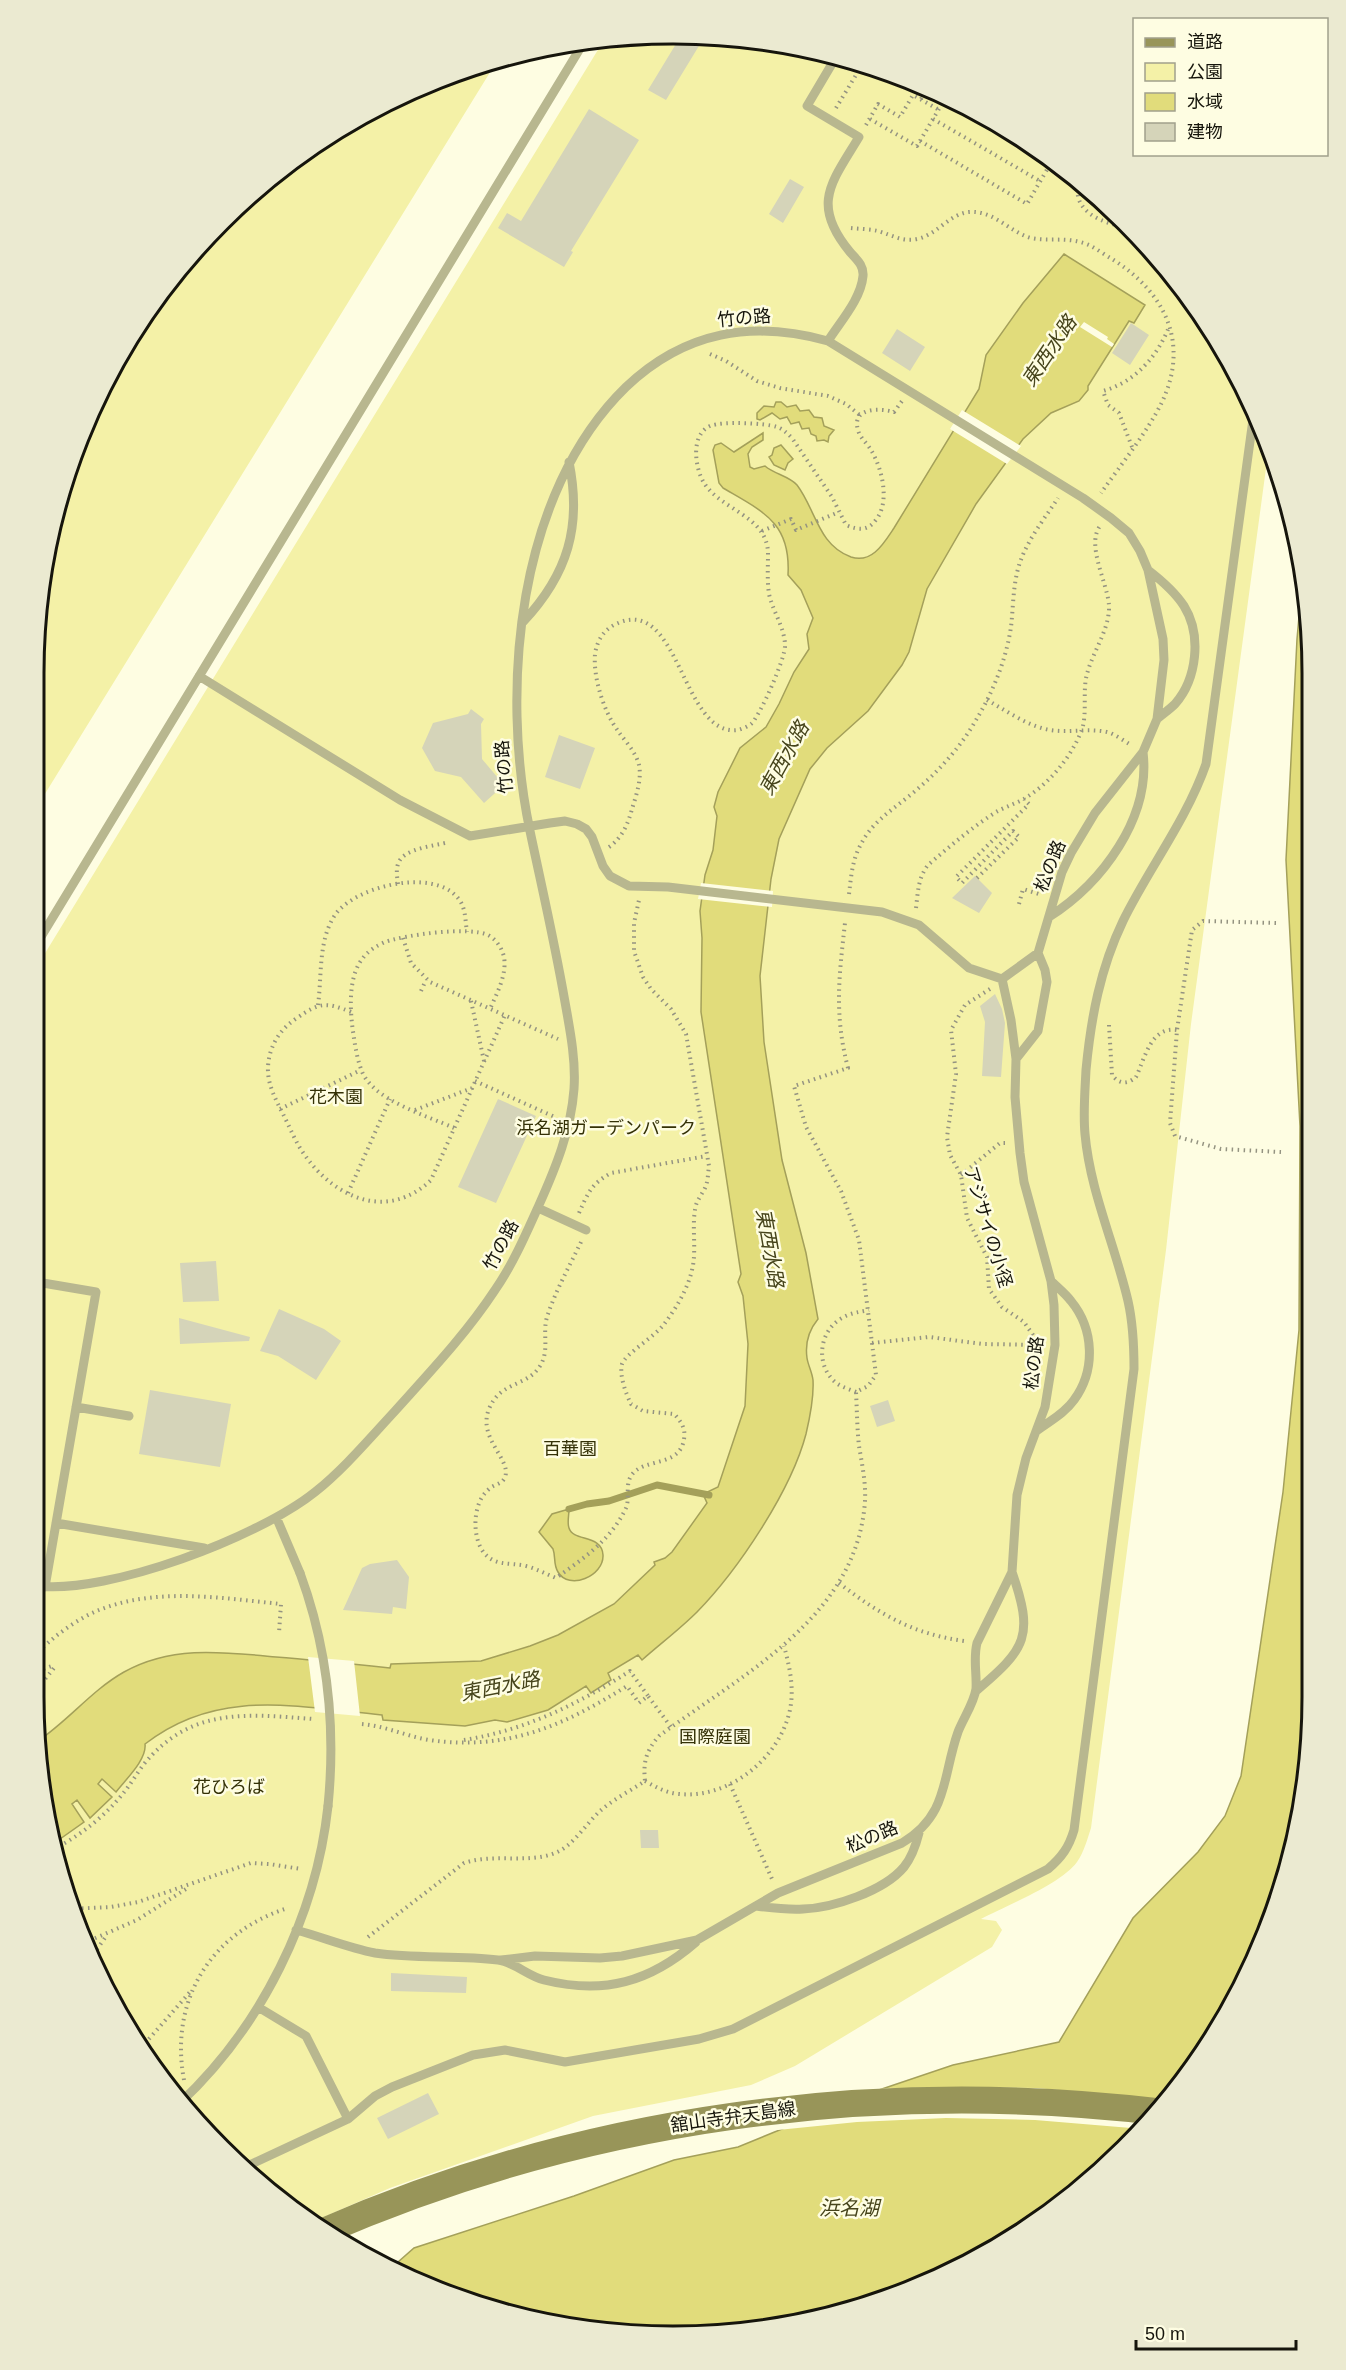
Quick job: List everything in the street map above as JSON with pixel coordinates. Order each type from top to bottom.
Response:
[{"type":"main road","name":"舘山寺弁天島線","points":[[335,2227],[458,2181],[590,2143],[722,2117],[856,2103],[923,2100],[1013,2100],[1147,2111]]},
{"type":"lane","points":[[44,932],[578,51]]},
{"type":"lane","points":[[828,340],[854,300],[863,274],[860,263],[839,239],[832,227],[827,203],[829,190],[859,137],[807,106],[832,64]]},
{"type":"lane","name":"竹の路","points":[[44,1586],[87,1585],[116,1578],[207,1548],[277,1519],[318,1491],[377,1431],[448,1352],[496,1290],[523,1242],[558,1162],[570,1124],[574,1084],[573,1045],[522,793],[517,714],[518,674],[523,621],[534,557],[544,519],[569,462],[593,425],[615,398],[664,357],[689,344],[716,335],[753,330],[801,333],[828,340],[929,402]]},
{"type":"lane","name":"松の路","points":[[929,402],[1107,515],[1129,533],[1148,570],[1163,639],[1164,660],[1157,719],[1143,752],[1110,791],[1082,833],[1062,872],[1038,953]]},
{"type":"lane","points":[[252,2165],[348,2119],[375,2096],[392,2087],[473,2055],[505,2050],[565,2061],[583,2060],[699,2039],[733,2029],[1048,1869],[1069,1845],[1074,1830],[1134,1369],[1134,1346],[1128,1300],[1087,1155],[1084,1109],[1092,1019],[1098,988],[1109,954],[1124,920],[1186,811],[1206,765],[1252,426]]},
{"type":"lane","points":[[523,621],[540,604],[557,578],[568,550],[574,520],[574,489],[569,462]]},
{"type":"lane","points":[[1148,570],[1163,582],[1185,608],[1195,640],[1191,673],[1185,689],[1175,703],[1157,719]]},
{"type":"lane","points":[[199,676],[400,800],[470,836],[528,825],[565,821],[586,829],[610,876],[630,886],[668,887],[882,912],[914,923],[933,936],[969,968],[1002,979],[1038,953],[1047,982],[1038,1031],[1016,1059]]},
{"type":"lane","points":[[1049,917],[1084,891],[1123,838],[1144,783],[1143,752]]},
{"type":"lane","name":"松の路","points":[[501,1960],[535,1956],[600,1958],[622,1956],[698,1940],[778,1893],[902,1844],[920,1833],[933,1817],[955,1741],[976,1691],[974,1655],[977,1643],[1012,1572],[1017,1495],[1023,1467],[1038,1430],[1047,1397],[1055,1345],[1051,1281],[1024,1182],[1018,1141],[1015,1097],[1016,1059],[1002,979]]},
{"type":"lane","points":[[538,1208],[586,1230]]},
{"type":"lane","points":[[1038,1430],[1058,1416],[1073,1401],[1084,1383],[1090,1361],[1089,1340],[1083,1319],[1071,1301],[1051,1281]]},
{"type":"lane","points":[[44,1283],[96,1292],[56,1523],[44,1577]]},
{"type":"lane","points":[[76,1407],[129,1416]]},
{"type":"lane","points":[[188,2096],[219,2062],[258,2007],[284,1958],[307,1904],[316,1872],[328,1806],[332,1731],[329,1686],[321,1641],[300,1573],[277,1519]]},
{"type":"lane","points":[[56,1523],[207,1548]]},
{"type":"lane","points":[[976,1691],[1008,1661],[1017,1650],[1024,1633],[1025,1618],[1022,1601],[1012,1572]]},
{"type":"lane","points":[[756,1906],[803,1909],[823,1907],[861,1894],[893,1877],[904,1866],[914,1850],[920,1833]]},
{"type":"lane","points":[[296,1930],[375,1953],[501,1960],[542,1980],[599,1986],[654,1973],[676,1960],[698,1940]]},
{"type":"lane","points":[[258,2007],[306,2036],[348,2119]]},
{"type":"path","points":[[830,119],[858,72]]},
{"type":"path","points":[[859,137],[878,104],[900,117],[913,95],[939,110]]},
{"type":"path","points":[[921,99],[923,95]]},
{"type":"path","points":[[870,118],[917,147],[942,104]]},
{"type":"path","points":[[933,119],[1040,182]]},
{"type":"path","points":[[920,141],[1027,204],[1048,168]]},
{"type":"path","points":[[1077,191],[1083,208],[1106,222],[1113,223]]},
{"type":"path","points":[[832,227],[878,231],[904,240],[918,239],[931,234],[954,217],[968,212],[983,213],[1032,238],[1056,238],[1089,245],[1141,279],[1149,287],[1169,327],[1173,351],[1168,387],[1161,404],[1093,506]]},
{"type":"path","points":[[1132,447],[1119,413],[1108,405],[1103,392],[1127,381],[1143,368],[1156,353],[1169,327]]},
{"type":"path","points":[[710,355],[726,361],[757,381],[780,388],[828,396],[846,404],[861,416]]},
{"type":"path","points":[[597,852],[611,846],[621,836],[629,820],[640,774],[634,753],[611,721],[604,706],[595,655],[599,640],[608,628],[621,621],[637,621],[650,626],[673,654],[698,705],[717,725],[728,730],[741,730],[752,723],[759,713],[783,660],[785,645],[783,632],[770,596],[767,542],[762,531],[753,521],[731,508],[705,485],[696,457],[702,433],[710,426],[720,424],[767,425],[785,431],[832,497],[846,525],[858,530],[870,527],[878,518],[882,480],[878,464],[857,424],[868,410],[883,409],[894,412],[909,389]]},
{"type":"path","points":[[856,1392],[868,1386],[876,1375],[859,1240],[851,1215],[807,1127],[794,1086],[848,1068],[841,1043],[837,999],[853,866],[859,846],[871,828],[936,772],[958,748],[987,700],[1003,662],[1017,574],[1024,550],[1064,487]]},
{"type":"path","points":[[762,531],[791,519],[796,530],[838,512]]},
{"type":"path","points":[[914,923],[919,884],[922,873],[928,865],[995,813],[1024,799],[1043,784],[1066,760],[1082,730],[1085,682],[1090,662],[1108,621],[1107,591],[1096,554],[1096,531],[1107,515]]},
{"type":"path","points":[[987,700],[1029,724],[1069,732],[1082,730],[1109,732],[1143,752]]},
{"type":"path","points":[[977,878],[1019,837],[1013,831],[962,883],[956,877],[1029,804],[1024,799]]},
{"type":"path","points":[[398,884],[397,866],[406,854],[470,836]]},
{"type":"path","points":[[318,1005],[324,942],[328,927],[348,902],[362,894],[398,884],[415,882],[447,888],[458,898],[464,911],[466,932]]},
{"type":"path","points":[[586,1230],[546,1320],[545,1357],[539,1369],[528,1378],[504,1389],[494,1398],[488,1411],[486,1424],[489,1438],[506,1468],[505,1477],[482,1496],[475,1522],[480,1548],[488,1558],[499,1563],[535,1568],[556,1578],[608,1538],[627,1502],[627,1490],[634,1472],[669,1459],[682,1447],[684,1438],[681,1421],[674,1414],[643,1411],[631,1404],[621,1372],[622,1365],[629,1354],[655,1336],[686,1287],[692,1272],[696,1204],[706,1186],[709,1166],[686,1034],[671,1009],[651,989],[643,977],[634,951],[634,923],[641,888]]},
{"type":"path","points":[[1019,904],[1023,889],[1043,896]]},
{"type":"path","points":[[1276,923],[1210,921],[1197,924],[1192,930],[1177,1030],[1170,1123],[1175,1136],[1221,1149],[1281,1152]]},
{"type":"path","points":[[454,1128],[390,1099],[368,1082],[361,1070],[351,1012],[355,973],[361,960],[372,949],[385,942],[441,932],[466,932],[488,936],[496,941],[504,957],[502,979],[490,1009]]},
{"type":"path","points":[[403,938],[411,963],[426,980],[573,1045]]},
{"type":"path","name":"アジサイの小径","points":[[1002,979],[982,995],[964,1005],[951,1030],[956,1074],[947,1137],[950,1155],[961,1175],[967,1218],[987,1257],[989,1289],[1002,1307],[1024,1322],[1040,1345]]},
{"type":"path","points":[[421,991],[426,980]]},
{"type":"path","points":[[470,1000],[484,1061]]},
{"type":"path","points":[[351,1012],[328,1003],[318,1005],[286,1026],[276,1038],[270,1052],[269,1083],[304,1155],[331,1183],[348,1193],[373,1202],[399,1201],[411,1196],[431,1180],[505,1015]]},
{"type":"path","points":[[1092,1019],[1108,1022],[1112,1075],[1116,1081],[1123,1083],[1130,1082],[1136,1077],[1155,1036],[1169,1029],[1177,1030]]},
{"type":"path","points":[[280,1109],[361,1070]]},
{"type":"path","points":[[475,1081],[570,1124]]},
{"type":"path","points":[[415,1110],[472,1088]]},
{"type":"path","points":[[348,1193],[390,1099]]},
{"type":"path","points":[[961,1175],[1000,1143],[1018,1141]]},
{"type":"path","points":[[574,1225],[590,1189],[599,1179],[611,1173],[708,1156]]},
{"type":"path","points":[[856,1392],[834,1381],[823,1360],[822,1347],[825,1336],[832,1325],[853,1313],[869,1310]]},
{"type":"path","points":[[872,1343],[929,1337],[983,1344],[1055,1345]]},
{"type":"path","points":[[645,1781],[643,1764],[648,1749],[659,1736],[784,1646],[826,1602],[839,1583],[861,1529],[865,1500],[856,1392]]},
{"type":"path","points":[[839,1583],[869,1607],[903,1625],[939,1638],[977,1643]]},
{"type":"path","points":[[44,1646],[77,1621],[99,1610],[124,1602],[154,1597],[216,1597],[281,1604],[279,1633]]},
{"type":"path","points":[[645,1781],[660,1790],[678,1794],[696,1794],[730,1784],[750,1772],[781,1736],[789,1714],[792,1691],[790,1667],[784,1646]]},
{"type":"path","points":[[44,1669],[52,1666],[54,1668],[44,1680]]},
{"type":"path","points":[[452,1742],[499,1733],[536,1722],[588,1697],[630,1671],[671,1727]]},
{"type":"path","points":[[362,1724],[411,1736],[452,1742],[472,1742],[514,1737],[554,1726],[592,1709],[627,1686],[639,1702],[648,1696]]},
{"type":"path","points":[[61,1844],[87,1828],[109,1809],[143,1765],[160,1748],[179,1734],[200,1723],[246,1714],[313,1719]]},
{"type":"path","points":[[355,1947],[464,1863],[480,1858],[536,1857],[557,1853],[573,1840],[600,1811],[645,1781]]},
{"type":"path","points":[[730,1784],[778,1893]]},
{"type":"path","points":[[80,1908],[111,1907],[138,1902],[251,1863],[316,1872]]},
{"type":"path","points":[[92,1940],[108,1935],[192,1885]]},
{"type":"path","points":[[147,2042],[194,1987],[220,1947],[245,1927],[274,1912],[307,1904]]},
{"type":"path","points":[[97,1950],[108,1935]]},
{"type":"path","points":[[188,2096],[181,2065],[181,2033],[194,1987]]},
{"type":"green space","name":"浜名湖ガーデンパーク","points":[[673,44],[755,49],[836,65],[875,77],[914,91],[988,128],[1023,150],[1088,200],[1146,258],[1196,323],[1238,395],[1267,464],[1191,1024],[1166,1250],[1091,1828],[1077,1862],[1046,1886],[981,1919],[996,1921],[1002,1930],[992,1947],[795,2066],[751,2085],[593,2116],[390,2188],[321,2218],[258,2170],[200,2112],[150,2047],[128,2012],[91,1938],[65,1860],[56,1820],[45,1738],[44,1697],[44,955],[599,48]]},
{"type":"green space","points":[[491,71],[44,795],[45,632],[56,550],[65,510],[91,432],[128,358],[150,323],[200,258],[258,200],[290,174],[358,128],[395,108],[432,91]]},
{"type":"water","name":"東西水路","points":[[1064,254],[1145,305],[1134,323],[1129,321],[1088,386],[1088,390],[1079,401],[1051,413],[1023,439],[976,504],[927,589],[909,652],[902,665],[868,711],[827,748],[810,769],[779,839],[771,879],[760,976],[764,1042],[782,1160],[806,1253],[818,1319],[807,1342],[807,1358],[813,1387],[806,1434],[788,1480],[761,1529],[713,1595],[690,1618],[642,1660],[638,1655],[608,1673],[611,1680],[591,1693],[586,1686],[548,1710],[507,1722],[495,1720],[465,1726],[383,1720],[382,1715],[289,1706],[259,1705],[201,1714],[173,1726],[145,1744],[143,1757],[116,1792],[102,1779],[98,1784],[112,1797],[90,1818],[77,1800],[72,1804],[84,1822],[60,1839],[49,1779],[45,1736],[101,1687],[124,1672],[142,1663],[198,1652],[237,1653],[390,1668],[391,1664],[481,1661],[530,1646],[558,1635],[614,1604],[655,1565],[654,1562],[665,1558],[672,1552],[707,1503],[703,1494],[718,1487],[745,1406],[748,1344],[743,1296],[738,1282],[741,1274],[701,1012],[700,911],[705,875],[713,850],[717,816],[714,807],[718,792],[740,748],[766,727],[779,704],[794,672],[809,649],[807,634],[813,618],[801,590],[788,575],[788,557],[780,531],[762,512],[723,488],[719,483],[713,450],[715,445],[721,443],[734,452],[763,433],[763,440],[752,447],[748,454],[750,467],[754,469],[765,466],[790,479],[797,485],[824,536],[831,544],[851,557],[865,558],[882,546],[894,528],[979,389],[986,355],[1023,303]]},
{"type":"water","points":[[776,402],[781,402],[787,407],[796,405],[800,411],[809,410],[814,417],[822,418],[824,426],[834,430],[828,442],[817,441],[809,428],[802,429],[799,422],[791,424],[787,417],[780,419],[772,413],[760,420],[757,419],[757,413],[764,406],[774,407]]},
{"type":"water","points":[[781,445],[793,459],[785,470],[774,465],[769,457],[774,448]]},
{"type":"water","name":"浜名湖","points":[[1299,614],[1302,673],[1301,1738],[1297,1779],[1281,1860],[1255,1938],[1218,2012],[1196,2047],[1146,2112],[1088,2170],[1056,2196],[988,2242],[951,2262],[914,2279],[836,2305],[755,2321],[714,2325],[632,2325],[591,2321],[510,2305],[432,2279],[397,2263],[414,2248],[574,2196],[674,2160],[738,2147],[870,2093],[953,2065],[1059,2042],[1133,1918],[1198,1852],[1225,1816],[1241,1776],[1283,1492],[1299,1330],[1300,1126],[1286,860]]},
{"type":"water","points":[[569,1509],[569,1528],[576,1535],[598,1544],[603,1555],[602,1563],[592,1575],[577,1581],[563,1578],[558,1572],[553,1549],[539,1532],[552,1514]]},
{"type":"pier","points":[[1084,322],[1108,337],[1107,339],[1114,344],[1112,347],[1080,327]]},
{"type":"pier","points":[[962,410],[1021,446],[1007,464],[950,429]]},
{"type":"pier","points":[[701,883],[773,891],[772,907],[698,899]]},
{"type":"pier","points":[[308,1657],[354,1661],[360,1716],[315,1712]]},
{"type":"pier","points":[[1036,2088],[1157,2099],[1131,2128],[1035,2120],[946,2118],[857,2122],[768,2131],[871,2089]]},
{"type":"building","points":[[676,44],[700,45],[666,100],[648,90]]},
{"type":"building","points":[[589,109],[639,140],[571,251],[573,252],[564,267],[498,228],[507,213],[521,221]]},
{"type":"building","points":[[790,179],[804,187],[783,223],[769,214]]},
{"type":"building","points":[[1131,323],[1149,335],[1130,365],[1112,353]]},
{"type":"building","points":[[897,329],[925,347],[910,371],[882,353]]},
{"type":"building","points":[[471,709],[484,719],[481,724],[482,759],[504,785],[484,803],[461,777],[435,771],[422,748],[433,723],[468,714]]},
{"type":"building","points":[[559,735],[595,748],[580,789],[545,777]]},
{"type":"building","points":[[975,876],[992,893],[979,913],[952,898]]},
{"type":"building","points":[[995,994],[1005,1023],[1001,1077],[982,1076],[985,1022],[980,1006]]},
{"type":"building","points":[[498,1099],[536,1116],[496,1203],[458,1187]]},
{"type":"building","points":[[216,1261],[219,1301],[183,1302],[180,1263]]},
{"type":"building","points":[[279,1309],[324,1329],[341,1341],[316,1380],[278,1356],[260,1351]]},
{"type":"building","points":[[179,1318],[250,1337],[249,1341],[180,1344]]},
{"type":"building","points":[[150,1390],[231,1404],[220,1467],[139,1454]]},
{"type":"building","points":[[888,1400],[895,1421],[877,1427],[870,1406]]},
{"type":"building","points":[[397,1560],[409,1577],[406,1609],[393,1607],[392,1614],[343,1610],[362,1568],[370,1564]]},
{"type":"building","points":[[640,1830],[658,1830],[659,1848],[641,1848]]},
{"type":"building","points":[[391,1973],[467,1977],[466,1993],[391,1991]]},
{"type":"building","points":[[428,2093],[439,2114],[388,2139],[377,2118]]},
{"type":"waterway","points":[[569,1509],[609,1501],[657,1485],[709,1495]]},
{"type":"park label","name":"花木園","points":[[336,1097]]},
{"type":"park label","name":"百華園","points":[[570,1449]]},
{"type":"park label","name":"国際庭園","points":[[715,1737]]},
{"type":"park label","name":"花ひろば","points":[[229,1787]]}]
